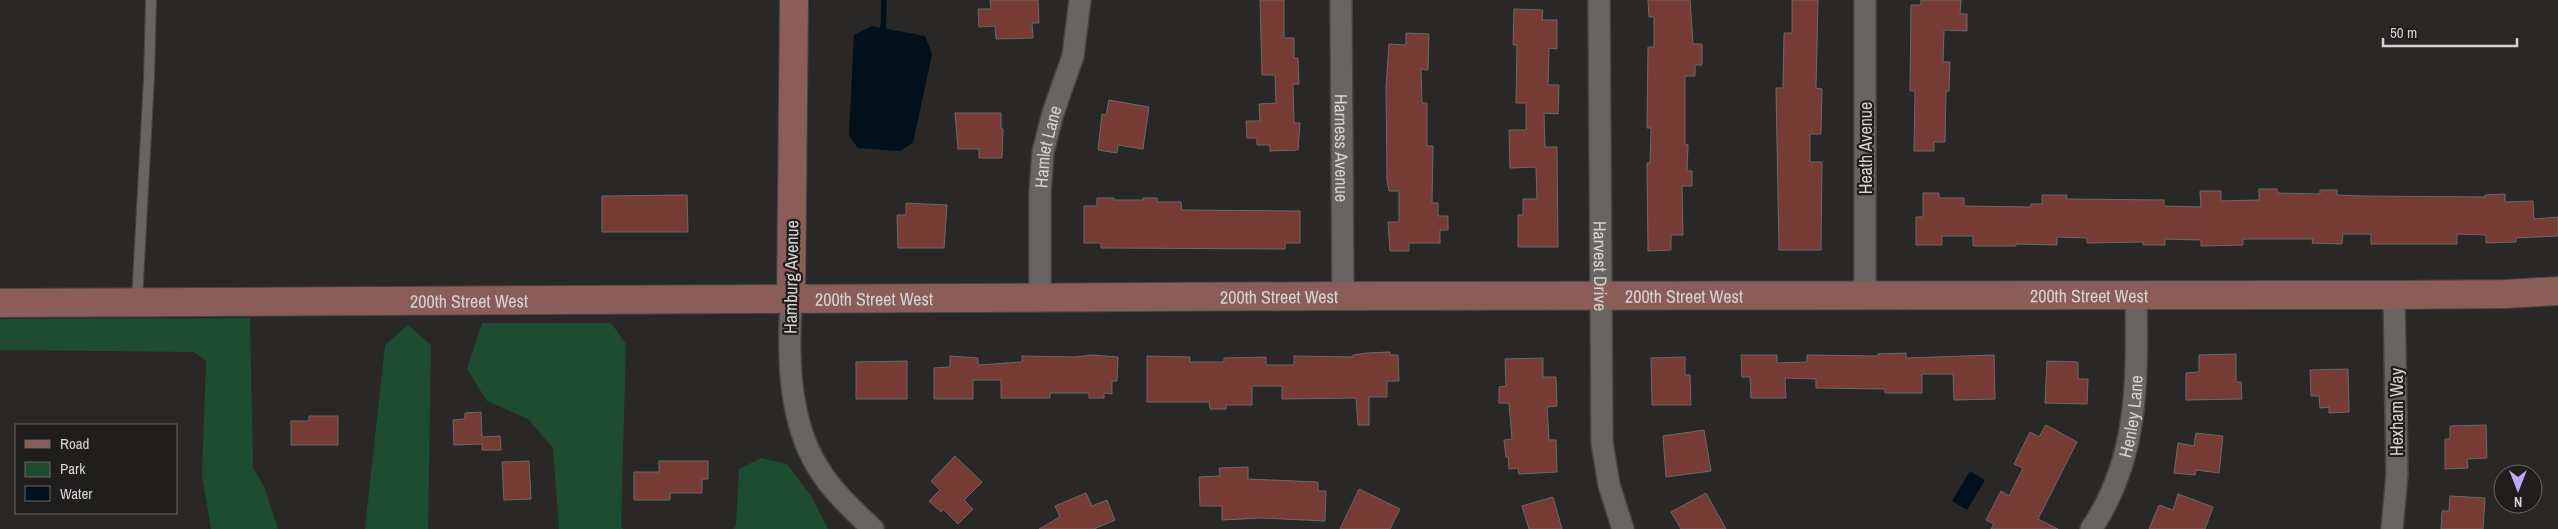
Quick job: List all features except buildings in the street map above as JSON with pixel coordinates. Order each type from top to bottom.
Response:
[{"type":"street","name":"Hamburg Avenue","points":[[794,0],[791,301],[791,364],[794,401],[802,431],[816,465],[844,502],[873,529]]},
{"type":"street","name":"Hamlet Lane","points":[[1040,298],[1040,192],[1043,152],[1053,113],[1073,56],[1080,0]]},
{"type":"street","name":"Harness Avenue","points":[[1341,0],[1343,296]]},
{"type":"street","name":"Harvest Drive","points":[[1599,0],[1602,442],[1609,485],[1624,529]]},
{"type":"street","name":"Heath Avenue","points":[[1865,0],[1865,296]]},
{"type":"street","name":"200th Street West","points":[[0,303],[136,304],[433,300],[791,301],[1343,296],[2394,295],[2558,291]]},
{"type":"street","name":"Henley Lane","points":[[2091,529],[2105,506],[2121,466],[2133,423],[2137,384],[2136,294]]},
{"type":"street","name":"Hexham Way","points":[[2392,529],[2397,474],[2394,295]]},
{"type":"lane","points":[[136,304],[149,78],[151,0]]},
{"type":"green space","points":[[250,318],[253,468],[264,486],[278,529],[211,529],[202,476],[206,361],[194,352],[0,350],[0,319]]},
{"type":"green space","points":[[482,323],[611,323],[626,344],[621,525],[623,529],[559,529],[553,448],[528,419],[487,401],[467,369]]},
{"type":"green space","points":[[408,325],[431,345],[428,529],[365,529],[385,345]]},
{"type":"green space","points":[[761,458],[787,464],[811,496],[828,529],[733,529],[736,526],[739,469]]},
{"type":"water","points":[[872,26],[925,36],[932,54],[913,143],[900,151],[858,148],[849,136],[854,35]]},
{"type":"water","points":[[1970,471],[1985,480],[1967,510],[1952,501]]},
{"type":"waterway","points":[[883,36],[884,0]]}]
